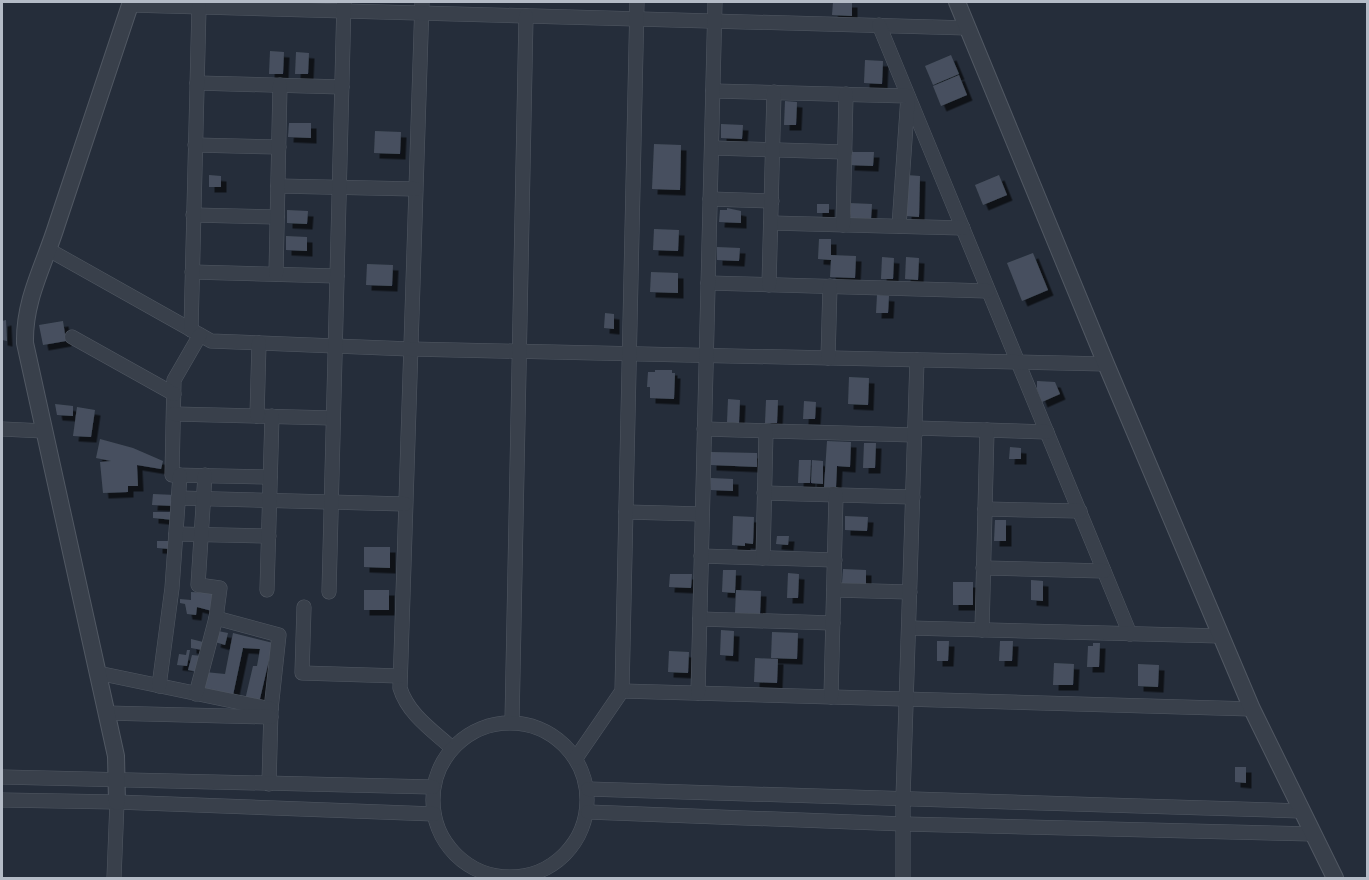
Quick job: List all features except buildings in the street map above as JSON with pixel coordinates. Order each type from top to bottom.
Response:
[{"type":"street","points":[[576,758],[622,691],[637,2]]},
{"type":"street","points":[[698,693],[715,2]]},
{"type":"street","points":[[957,2],[1106,364],[1252,709],[1335,879]]},
{"type":"street","points":[[114,879],[116,756],[25,343],[24,322],[28,304],[49,250],[130,3],[199,7],[422,7],[526,16],[968,28]]},
{"type":"street","points":[[329,592],[344,6]]},
{"type":"street","points":[[199,7],[192,272],[195,332],[174,380],[172,475],[270,477]]},
{"type":"street","points":[[422,7],[400,688],[411,711],[452,748]]},
{"type":"street","points":[[512,722],[526,16]]},
{"type":"street","points":[[879,25],[1130,634]]},
{"type":"street","points":[[197,83],[342,87]]},
{"type":"street","points":[[276,274],[280,85]]},
{"type":"street","points":[[713,91],[908,96]]},
{"type":"street","points":[[770,285],[774,92]]},
{"type":"street","points":[[843,225],[846,94]]},
{"type":"street","points":[[899,226],[908,96]]},
{"type":"street","points":[[195,145],[279,147]]},
{"type":"street","points":[[712,148],[845,152]]},
{"type":"street","points":[[278,186],[416,189]]},
{"type":"street","points":[[710,199],[772,201]]},
{"type":"street","points":[[194,215],[277,217]]},
{"type":"street","points":[[771,223],[963,228]]},
{"type":"street","points":[[49,250],[211,341],[519,352],[1106,364]]},
{"type":"street","points":[[192,272],[337,276]]},
{"type":"street","points":[[708,283],[988,291]]},
{"type":"street","points":[[828,358],[830,286]]},
{"type":"street","points":[[72,337],[174,394]]},
{"type":"street","points":[[257,416],[259,343]]},
{"type":"street","points":[[903,879],[903,798],[917,360]]},
{"type":"street","points":[[174,414],[333,418]]},
{"type":"street","points":[[267,590],[272,416]]},
{"type":"street","points":[[2,429],[44,430]]},
{"type":"street","points":[[704,429],[1047,432]]},
{"type":"street","points":[[982,630],[987,430]]},
{"type":"street","points":[[763,558],[766,431]]},
{"type":"street","points":[[159,686],[172,588],[180,475]]},
{"type":"street","points":[[196,694],[216,618],[220,588],[198,585],[205,475]]},
{"type":"street","points":[[764,493],[913,497]]},
{"type":"street","points":[[831,697],[836,495]]},
{"type":"street","points":[[178,498],[405,504]]},
{"type":"street","points":[[985,509],[1080,511]]},
{"type":"street","points":[[626,512],[702,514]]},
{"type":"street","points":[[176,534],[269,536]]},
{"type":"street","points":[[701,556],[835,560]]},
{"type":"street","points":[[984,568],[1104,571]]},
{"type":"street","points":[[834,590],[910,592]]},
{"type":"street","points":[[304,607],[302,673],[400,676]]},
{"type":"street","points":[[216,618],[279,635],[271,713],[269,784]]},
{"type":"street","points":[[700,620],[833,623]]},
{"type":"street","points":[[909,628],[1221,636]]},
{"type":"street","points":[[98,673],[271,713]]},
{"type":"street","points":[[622,691],[1252,709]]},
{"type":"street","points":[[106,713],[271,713]]},
{"type":"street","points":[[512,722],[537,727],[559,739],[576,758],[584,772],[588,789],[588,812],[580,836],[564,856],[543,871],[518,878],[491,877],[471,867],[453,853],[441,835],[434,814],[433,788],[438,770],[452,748],[465,737],[487,726],[512,722]]},
{"type":"street","points":[[2,777],[433,788]]},
{"type":"street","points":[[588,789],[1301,811]]},
{"type":"street","points":[[2,800],[434,814]]},
{"type":"street","points":[[588,812],[904,824],[1313,834]]}]
